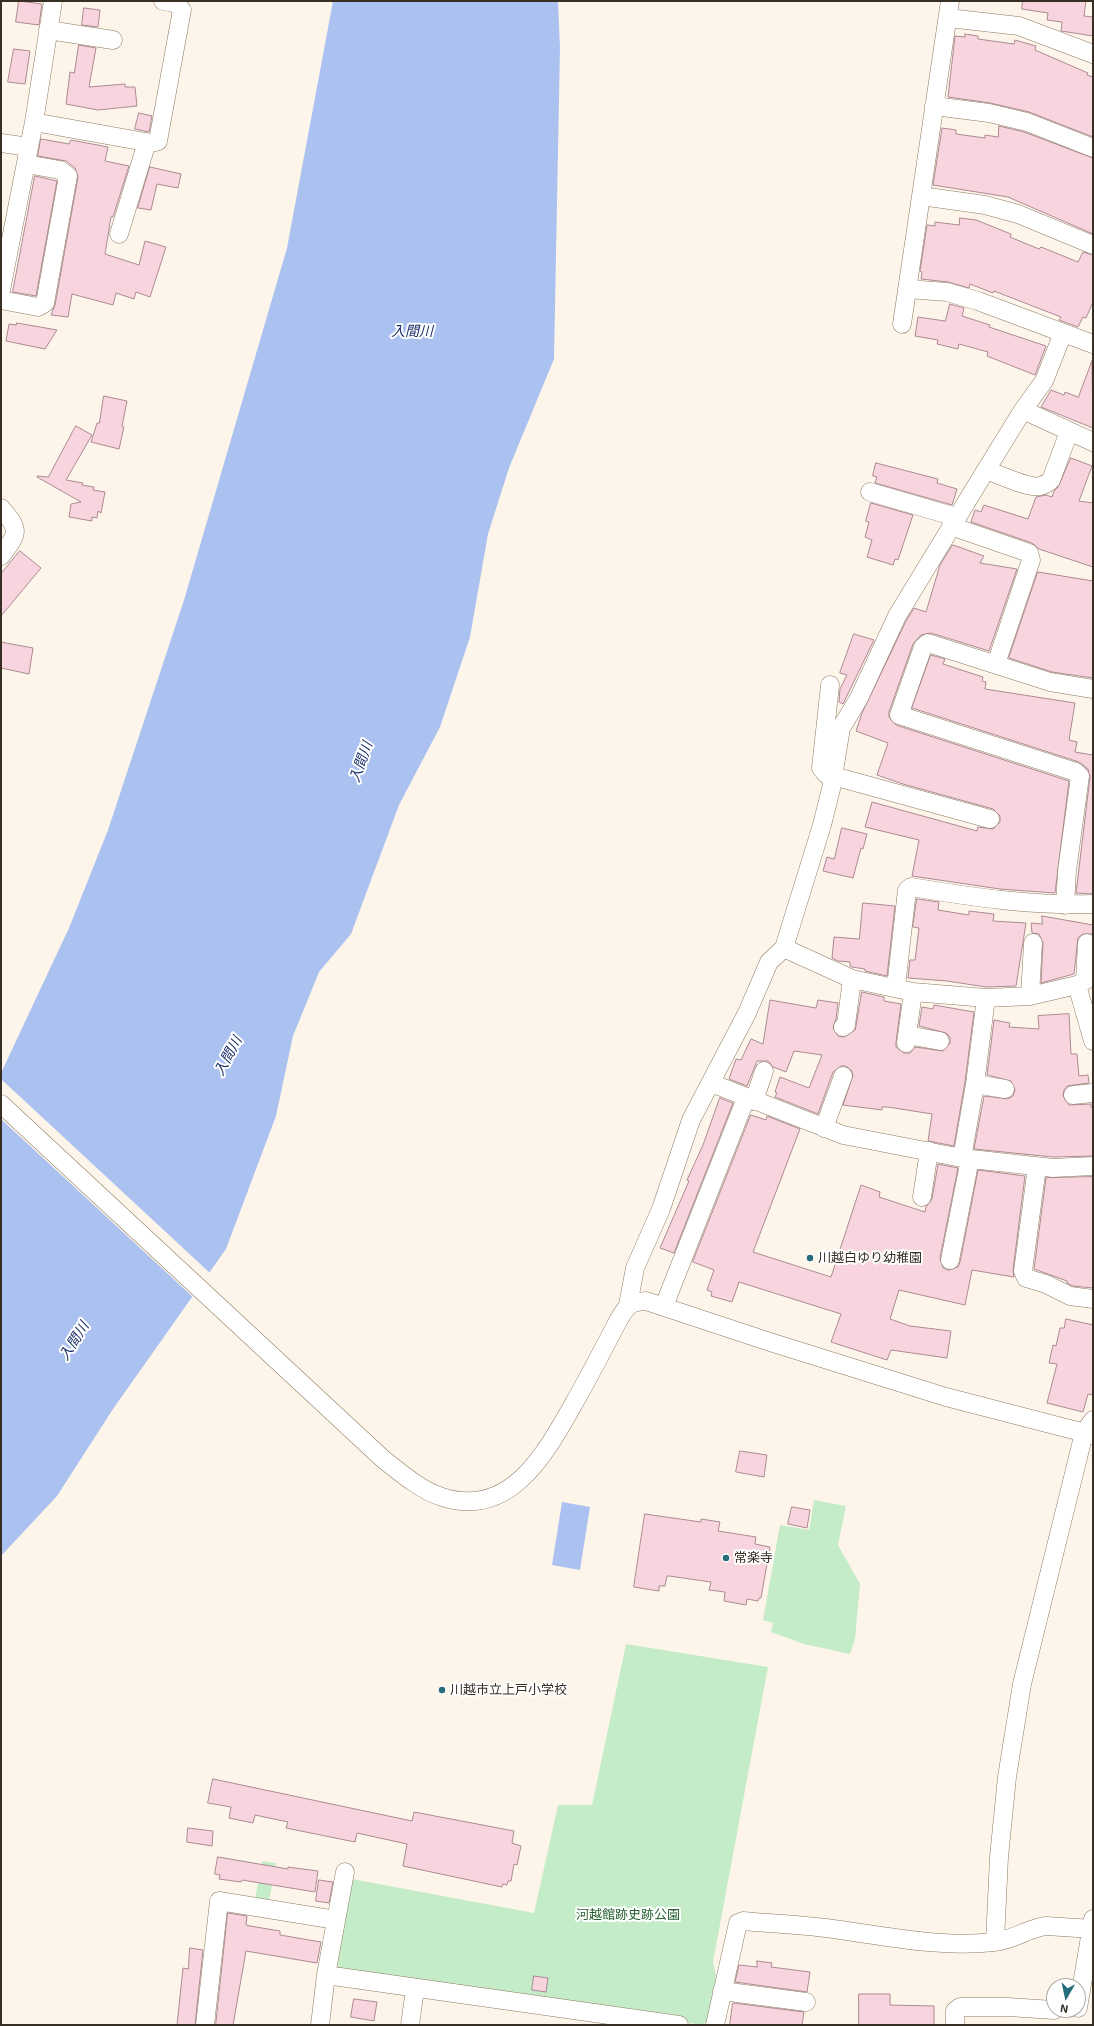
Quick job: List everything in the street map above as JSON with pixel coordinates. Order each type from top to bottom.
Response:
[{"type":"street","points":[[1,290],[4,254],[28,155],[53,1]]},
{"type":"street","points":[[34,122],[147,142],[158,140],[182,10],[175,3],[163,1]]},
{"type":"street","points":[[902,324],[949,9],[1019,26],[1093,54]]},
{"type":"street","points":[[48,30],[113,40]]},
{"type":"street","points":[[934,106],[989,113],[1027,122],[1093,148]]},
{"type":"street","points":[[118,234],[147,142]]},
{"type":"street","points":[[1,143],[60,170],[68,176],[45,303],[38,307],[1,300]]},
{"type":"street","points":[[921,196],[956,199],[1011,212],[1093,245]]},
{"type":"street","points":[[908,289],[947,292],[978,300],[1093,344]]},
{"type":"street","points":[[1,1104],[383,1459],[406,1478],[440,1497],[462,1500],[491,1498],[508,1490],[531,1470],[542,1457],[562,1426],[628,1305],[635,1268],[661,1209],[691,1120],[747,1013],[769,962],[784,948],[822,825],[833,777],[841,728],[859,698],[897,616],[1023,410],[1044,380],[1064,332]]},
{"type":"street","points":[[1023,410],[1093,442]]},
{"type":"street","points":[[986,470],[1030,485],[1039,487],[1047,484],[1051,480],[1069,432]]},
{"type":"street","points":[[870,492],[954,521],[1029,553],[1031,560],[996,664]]},
{"type":"street","points":[[1,508],[14,524],[15,537],[1,556]]},
{"type":"street","points":[[1065,905],[1067,871],[1080,776],[1076,772],[899,715],[923,647],[928,643],[1050,682],[1093,689]]},
{"type":"street","points":[[830,685],[821,768],[826,774],[990,820]]},
{"type":"street","points":[[896,987],[907,890],[911,887],[1010,902],[1065,905],[1093,904]]},
{"type":"street","points":[[1030,996],[1033,943]]},
{"type":"street","points":[[1087,943],[1085,980],[1093,1041]]},
{"type":"street","points":[[784,948],[852,979],[896,987],[913,992],[986,998],[1030,996],[1085,980]]},
{"type":"street","points":[[843,1027],[846,1025],[852,979]]},
{"type":"street","points":[[913,992],[907,1039],[940,1041]]},
{"type":"street","points":[[950,1260],[966,1158],[986,998]]},
{"type":"street","points":[[664,1306],[750,1100],[764,1071]]},
{"type":"street","points":[[824,1128],[843,1076]]},
{"type":"street","points":[[711,1083],[750,1100],[843,1135],[966,1158],[1037,1167],[1066,1168],[1093,1166]]},
{"type":"street","points":[[975,1084],[1005,1090]]},
{"type":"street","points":[[1073,1095],[1093,1093]]},
{"type":"street","points":[[922,1197],[929,1151]]},
{"type":"street","points":[[1037,1167],[1022,1271],[1026,1278],[1046,1284],[1070,1296],[1093,1299]]},
{"type":"street","points":[[628,1305],[635,1301],[646,1301],[770,1342],[946,1397],[1090,1429],[1022,1684],[1006,1785],[999,1857],[995,1942]]},
{"type":"street","points":[[320,2025],[326,1975],[345,1872]]},
{"type":"street","points":[[205,2025],[219,1902],[336,1920]]},
{"type":"street","points":[[715,2025],[738,1923],[743,1921],[839,1929],[910,1941],[976,1944],[1009,1940],[1039,1927],[1093,1926],[1083,1978]]},
{"type":"street","points":[[326,1975],[415,1989],[679,2025]]},
{"type":"street","points":[[410,2025],[415,1989]]},
{"type":"street","points":[[722,1991],[806,2002]]},
{"type":"street","points":[[955,2025],[955,2010],[960,2007],[1008,2007],[1046,2009]]},
{"type":"green space","points":[[814,1500],[846,1506],[838,1545],[860,1584],[855,1639],[850,1654],[804,1644],[771,1632],[773,1623],[763,1620],[780,1525],[809,1530]]},
{"type":"green space","name":"河越館跡史跡公園","points":[[626,1644],[768,1667],[713,1962],[716,1976],[711,2019],[702,2025],[341,1972],[333,1964],[352,1879],[534,1913],[558,1805],[592,1805]]},
{"type":"green space","points":[[262,1861],[276,1863],[269,1901],[255,1899]]},
{"type":"water","name":"入間川","points":[[333,1],[558,1],[560,48],[554,359],[509,468],[488,534],[470,637],[440,727],[399,805],[351,934],[319,972],[293,1036],[276,1116],[226,1249],[113,1409],[57,1496],[1,1556],[1,1073],[69,928],[108,830],[184,600],[287,248]]},
{"type":"water","points":[[562,1502],[590,1507],[580,1570],[552,1565]]},
{"type":"pier","points":[[1,1079],[211,1274],[194,1298],[1,1119]]},
{"type":"building","points":[[19,1],[42,4],[39,25],[16,22]]},
{"type":"building","points":[[1023,1],[1086,1],[1084,16],[1093,17],[1093,36],[1061,31],[1062,22],[1047,20],[1048,13],[1022,9]]},
{"type":"building","points":[[84,8],[100,10],[98,27],[82,25]]},
{"type":"building","points":[[965,34],[978,36],[978,39],[1014,44],[1015,40],[1036,46],[1035,50],[1088,73],[1087,75],[1093,77],[1093,137],[1029,112],[990,103],[948,97],[955,36],[965,37]]},
{"type":"building","points":[[79,45],[96,48],[89,87],[125,84],[125,87],[135,87],[137,106],[98,110],[66,104],[70,72],[74,73]]},
{"type":"building","points":[[14,49],[30,51],[25,84],[8,82]]},
{"type":"building","points":[[139,113],[152,116],[149,132],[135,129]]},
{"type":"building","points":[[999,126],[1024,132],[1093,158],[1093,234],[1008,197],[933,185],[942,128],[956,130],[956,134],[985,138],[985,135],[998,137]]},
{"type":"building","points":[[41,139],[69,144],[71,140],[108,147],[105,161],[129,166],[113,217],[111,217],[105,254],[139,265],[145,241],[166,247],[150,297],[136,292],[134,299],[116,293],[113,305],[72,294],[68,317],[51,315],[55,305],[78,177],[75,168],[66,161],[38,156]]},
{"type":"building","points":[[150,167],[181,174],[178,188],[157,184],[151,210],[138,208]]},
{"type":"building","points":[[35,176],[57,181],[36,296],[13,292]]},
{"type":"building","points":[[960,218],[976,220],[1011,234],[1010,237],[1039,249],[1041,247],[1078,262],[1083,252],[1093,255],[1093,302],[1086,318],[1083,317],[1078,327],[1059,320],[1061,317],[994,291],[993,293],[970,284],[969,288],[948,282],[921,279],[922,272],[920,271],[927,225],[935,226],[935,222],[959,225]]},
{"type":"building","points":[[950,304],[964,308],[962,316],[990,325],[989,327],[1046,346],[1035,375],[987,356],[988,352],[959,344],[958,349],[937,344],[938,340],[915,336],[918,317],[945,321]]},
{"type":"building","points":[[17,323],[57,330],[45,349],[6,341],[9,324],[16,325]]},
{"type":"building","points":[[1092,361],[1093,428],[1041,407],[1051,390],[1064,395],[1065,392],[1078,397]]},
{"type":"building","points":[[104,396],[127,401],[122,426],[124,427],[119,449],[91,442],[97,423],[99,423]]},
{"type":"building","points":[[76,426],[92,435],[66,480],[83,483],[82,485],[94,487],[93,490],[105,492],[101,513],[98,511],[97,518],[92,517],[92,521],[69,517],[71,504],[81,502],[37,477],[48,477]]},
{"type":"building","points":[[1071,458],[1092,466],[1079,501],[1093,503],[1093,567],[1039,549],[1032,543],[971,522],[975,510],[981,512],[984,505],[1028,519],[1036,497],[1046,495],[1052,497]]},
{"type":"building","points":[[876,463],[938,479],[937,483],[957,489],[952,505],[875,483],[877,477],[873,476]]},
{"type":"building","points":[[871,503],[913,515],[898,560],[895,559],[893,565],[867,557],[872,540],[865,537],[869,522],[866,521]]},
{"type":"building","points":[[953,545],[984,556],[980,563],[1017,569],[989,651],[931,633],[921,635],[913,644],[889,712],[889,717],[896,725],[1069,781],[1055,893],[1000,889],[912,876],[919,840],[865,827],[872,802],[977,831],[978,827],[993,829],[1000,822],[1000,816],[993,809],[903,784],[877,775],[888,743],[856,731],[862,713],[906,621],[914,608],[926,612],[940,565]]},
{"type":"building","points":[[20,551],[41,568],[1,616],[1,574]]},
{"type":"building","points":[[1038,572],[1093,581],[1093,678],[1052,672],[1009,658]]},
{"type":"building","points":[[854,634],[874,640],[843,704],[839,702],[840,689],[847,675],[840,673]]},
{"type":"building","points":[[1,642],[33,648],[29,674],[1,668]]},
{"type":"building","points":[[931,655],[945,659],[943,664],[983,677],[982,681],[986,682],[985,689],[1075,703],[1069,740],[1077,742],[1075,752],[1093,755],[1093,894],[1076,893],[1090,777],[1088,769],[1079,762],[912,708]]},
{"type":"building","points":[[842,828],[867,834],[863,849],[861,848],[853,878],[823,871],[827,857],[834,859]]},
{"type":"building","points":[[917,899],[939,902],[938,910],[969,915],[969,911],[994,914],[993,921],[1026,923],[1016,986],[986,987],[947,981],[908,978],[910,960],[915,960],[919,928],[913,927]]},
{"type":"building","points":[[863,903],[895,906],[887,976],[865,971],[865,969],[852,967],[850,966],[850,962],[838,961],[832,958],[834,937],[859,939]]},
{"type":"building","points":[[1042,916],[1093,925],[1093,934],[1083,934],[1078,938],[1074,974],[1041,983],[1043,943],[1039,934],[1032,933],[1031,923],[1042,924]]},
{"type":"building","points":[[862,992],[884,997],[884,1001],[901,1004],[896,1047],[904,1053],[910,1053],[915,1047],[943,1051],[950,1043],[950,1037],[946,1033],[919,1026],[922,1007],[933,1009],[934,1005],[974,1012],[965,1082],[954,1146],[928,1141],[932,1114],[888,1107],[882,1107],[882,1110],[843,1105],[853,1075],[851,1070],[846,1066],[841,1066],[833,1072],[818,1114],[775,1097],[777,1093],[775,1092],[780,1077],[809,1088],[822,1055],[794,1051],[786,1072],[773,1067],[768,1061],[757,1061],[747,1086],[729,1079],[736,1059],[741,1060],[751,1039],[763,1044],[770,1000],[816,1008],[818,1000],[838,1003],[833,1028],[838,1036],[844,1037],[855,1030]]},
{"type":"building","points":[[1069,1014],[1071,1054],[1077,1054],[1079,1076],[1088,1075],[1089,1083],[1067,1086],[1064,1090],[1063,1096],[1069,1105],[1091,1104],[1091,1107],[1093,1107],[1093,1156],[1053,1157],[974,1149],[984,1096],[1008,1099],[1013,1096],[1015,1090],[1011,1081],[987,1075],[994,1020],[1010,1023],[1009,1027],[1039,1029],[1038,1016]]},
{"type":"building","points":[[720,1098],[733,1103],[674,1253],[660,1248],[689,1181],[687,1180],[703,1145]]},
{"type":"building","points":[[751,1115],[766,1120],[767,1116],[800,1129],[753,1252],[831,1277],[861,1185],[880,1192],[879,1197],[925,1212],[926,1207],[932,1199],[938,1164],[958,1168],[940,1258],[943,1268],[948,1270],[958,1267],[960,1262],[978,1170],[1025,1176],[1013,1270],[1014,1277],[972,1270],[965,1305],[899,1290],[890,1319],[910,1326],[951,1331],[947,1358],[891,1350],[887,1360],[831,1342],[841,1314],[739,1282],[732,1302],[711,1296],[712,1292],[707,1290],[714,1270],[693,1262]]},
{"type":"building","points":[[1093,1177],[1093,1288],[1073,1286],[1067,1283],[1067,1281],[1034,1269],[1046,1178]]},
{"type":"building","points":[[1066,1319],[1093,1325],[1093,1395],[1088,1394],[1083,1412],[1047,1403],[1057,1364],[1049,1363],[1053,1345],[1056,1346],[1060,1328],[1064,1328]]},
{"type":"building","points":[[740,1451],[767,1455],[764,1477],[736,1472]]},
{"type":"building","points":[[792,1507],[810,1510],[807,1528],[788,1524]]},
{"type":"building","name":"常楽寺","points":[[645,1514],[701,1522],[701,1519],[720,1522],[718,1531],[756,1537],[755,1544],[770,1547],[761,1598],[759,1598],[758,1601],[747,1599],[746,1605],[724,1601],[725,1592],[709,1590],[711,1582],[669,1576],[667,1576],[665,1586],[659,1586],[659,1591],[634,1587]]},
{"type":"building","points":[[213,1779],[412,1821],[414,1812],[514,1831],[512,1843],[521,1846],[517,1865],[514,1864],[511,1881],[508,1881],[507,1885],[503,1884],[502,1887],[403,1866],[407,1844],[357,1833],[355,1842],[286,1828],[288,1822],[255,1815],[253,1823],[229,1818],[231,1807],[208,1803]]},
{"type":"building","points":[[188,1828],[213,1831],[212,1846],[187,1842]]},
{"type":"building","points":[[218,1857],[288,1869],[288,1867],[318,1871],[315,1892],[242,1880],[241,1882],[219,1879],[220,1875],[215,1874]]},
{"type":"building","points":[[319,1880],[333,1882],[329,1903],[316,1901]]},
{"type":"building","points":[[228,1913],[247,1916],[246,1925],[280,1931],[280,1935],[321,1942],[317,1963],[246,1951],[233,2025],[216,2025]]},
{"type":"building","points":[[190,1948],[203,1950],[195,2025],[177,2025],[183,1968],[188,1969]]},
{"type":"building","points":[[757,1961],[772,1963],[771,1967],[810,1972],[807,1992],[735,1982],[739,1965],[757,1967]]},
{"type":"building","points":[[534,1976],[548,1978],[546,1992],[532,1990]]},
{"type":"building","points":[[859,1994],[890,1994],[890,2005],[934,2006],[934,2025],[859,2025]]},
{"type":"building","points":[[354,1999],[377,2002],[374,2021],[351,2017]]},
{"type":"building","points":[[733,2003],[804,2012],[802,2025],[730,2025]]},
{"type":"place","name":"川越白ゆり幼稚園","points":[[810,1258]]},
{"type":"place","name":"常楽寺","points":[[726,1558]]},
{"type":"place","name":"川越市立上戸小学校","points":[[442,1690]]}]
